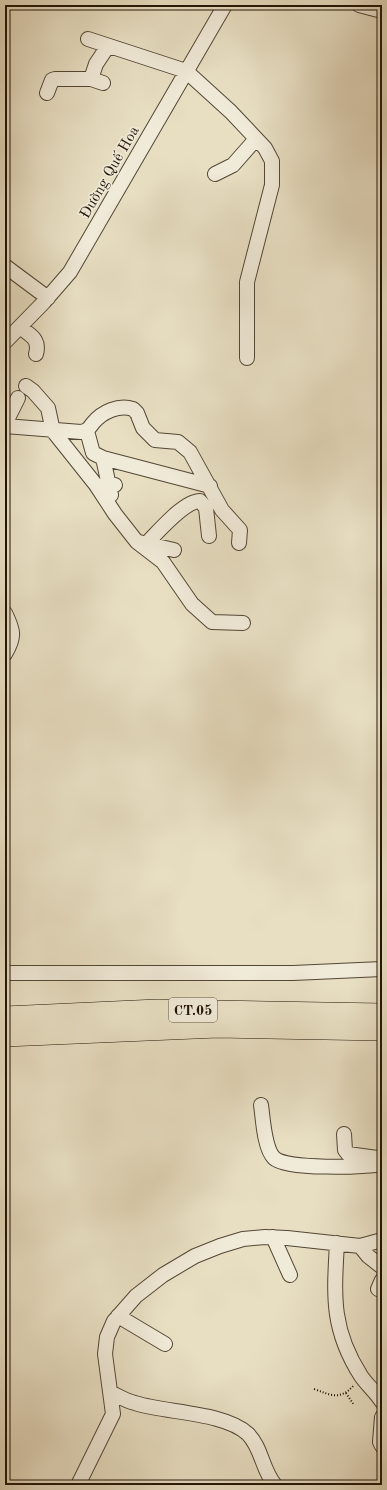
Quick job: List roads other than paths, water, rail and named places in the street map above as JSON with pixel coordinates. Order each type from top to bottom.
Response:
[{"type":"highway","name":"CT.05","points":[[5,1017],[157,1010],[382,1014]]},
{"type":"highway","name":"CT.05","points":[[5,1036],[218,1027],[382,1030]]},
{"type":"street","name":"Đường Quế Hoa","points":[[5,342],[48,298],[70,272],[225,5]]},
{"type":"street","points":[[358,5],[382,11]]},
{"type":"street","points":[[88,39],[186,71],[231,112],[265,148],[272,161],[272,185],[246,282],[248,358]]},
{"type":"street","points":[[47,93],[52,80],[55,78],[97,81],[96,64],[108,46]]},
{"type":"street","points":[[215,174],[233,165],[256,139]]},
{"type":"street","points":[[5,266],[48,298]]},
{"type":"street","points":[[20,327],[38,343],[36,354]]},
{"type":"street","points":[[26,386],[33,391],[48,408],[52,431],[107,485]]},
{"type":"street","points":[[18,398],[5,425],[52,431],[81,432],[87,431],[93,423],[106,412],[119,408],[133,409],[137,413],[143,428],[155,440],[178,442],[190,452],[222,510],[243,533]]},
{"type":"street","points":[[87,431],[93,453],[103,458],[210,486]]},
{"type":"street","points":[[103,458],[107,485],[114,514],[163,562],[192,604],[212,622],[243,623]]},
{"type":"street","points":[[142,543],[190,503],[195,501],[200,501],[206,508],[209,536]]},
{"type":"street","points":[[142,543],[174,550]]},
{"type":"street","points":[[5,613],[13,632],[13,639],[5,654]]},
{"type":"street","points":[[5,973],[293,973],[382,969]]},
{"type":"street","points":[[262,1105],[267,1144],[273,1158],[284,1163],[356,1168],[382,1163]]},
{"type":"street","points":[[344,1134],[345,1150],[348,1154],[377,1158],[382,1163]]},
{"type":"street","points":[[273,1237],[290,1275]]},
{"type":"street","points":[[78,1485],[113,1414],[105,1354],[107,1337],[118,1316],[136,1296],[163,1275],[194,1256],[243,1239],[273,1237],[360,1246],[380,1244]]},
{"type":"street","points":[[336,1244],[335,1307],[341,1337],[361,1376],[382,1402]]},
{"type":"street","points":[[360,1246],[368,1256],[382,1267]]},
{"type":"street","points":[[118,1316],[165,1344]]},
{"type":"street","points":[[110,1392],[135,1403],[192,1413],[239,1427],[249,1436],[256,1446],[264,1468],[275,1485]]},
{"type":"street","points":[[382,1417],[380,1442],[382,1446]]}]
